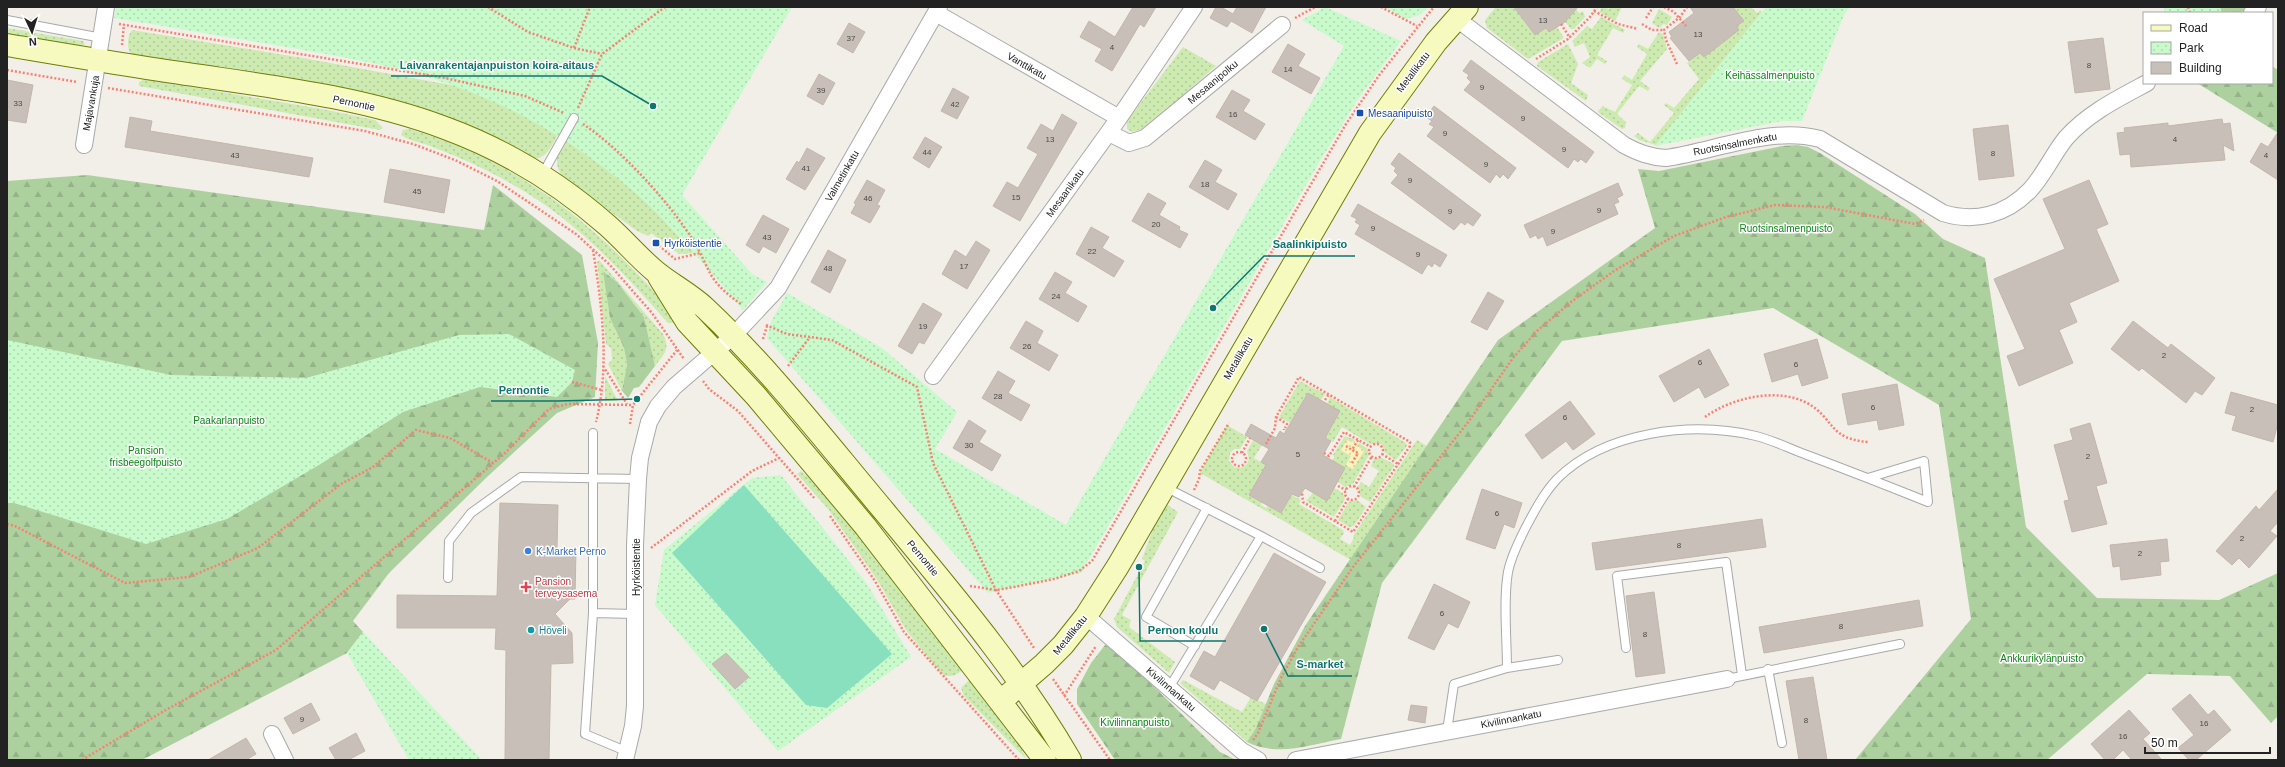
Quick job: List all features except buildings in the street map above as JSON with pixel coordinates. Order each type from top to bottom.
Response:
[{"type":"street","name":"Majavankuja","points":[[84,145],[106,7]]},
{"type":"street","name":"Mesaanikatu","points":[[933,376],[1109,133],[1194,7]]},
{"type":"street","name":"Vanttikatu","points":[[938,10],[1119,118]]},
{"type":"street","name":"Valmetinkatu","points":[[732,336],[778,288],[938,10]]},
{"type":"street","name":"Ruotsinsalmenkatu","points":[[1462,13],[1624,145],[1638,153],[1666,158],[1772,136],[1806,135],[1820,139],[1943,212],[1960,218],[1975,218],[2007,208],[2030,190],[2066,138],[2084,121],[2098,110],[2145,84]]},
{"type":"street","name":"Metallikatu","points":[[1001,701],[1052,657],[1086,616],[1164,486],[1370,133],[1436,42],[1462,13]]},
{"type":"street","name":"Mesaanipolku","points":[[1109,133],[1129,142],[1145,138],[1282,25]]},
{"type":"street","name":"Pernontie","points":[[7,45],[98,61],[279,88],[399,113],[431,123],[482,143],[515,159],[541,175],[606,224],[655,271],[690,295],[732,336],[824,437],[926,562],[1021,684],[1047,721],[1070,760]]},
{"type":"street","name":"Pernontie","points":[[655,271],[683,316],[756,396],[866,526],[1045,760]]},
{"type":"street","name":"Hyrköistentie","points":[[627,756],[636,706],[638,479],[640,458],[649,422],[658,406],[674,387],[732,336]]},
{"type":"street","name":"Kivilinnankatu","points":[[1086,616],[1242,751],[1258,760]]},
{"type":"street","name":"Kivilinnankatu","points":[[1296,760],[1734,677]]},
{"type":"street","points":[[272,734],[285,760]]},
{"type":"lane","points":[[7,20],[102,38]]},
{"type":"lane","points":[[541,175],[574,118]]},
{"type":"lane","points":[[1507,668],[1508,572],[1521,536],[1546,493],[1568,469],[1615,444],[1644,436],[1690,428],[1717,429],[1757,436],[1928,502],[1924,461],[1868,478]]},
{"type":"lane","points":[[593,433],[593,613],[585,734],[627,756]]},
{"type":"lane","points":[[448,578],[449,542],[471,513],[521,477],[638,479]]},
{"type":"lane","points":[[1164,486],[1320,568]]},
{"type":"lane","points":[[1195,646],[1146,617],[1207,508]]},
{"type":"lane","points":[[1170,688],[1261,536]]},
{"type":"lane","points":[[1626,648],[1617,576],[1726,562],[1734,677],[1768,669],[1900,644]]},
{"type":"lane","points":[[593,613],[636,614]]},
{"type":"lane","points":[[1447,731],[1454,684],[1507,668],[1558,660]]},
{"type":"lane","points":[[1768,669],[1782,743]]},
{"type":"path","points":[[488,7],[528,32],[574,48],[602,54]]},
{"type":"path","points":[[574,48],[590,7]]},
{"type":"path","points":[[574,118],[602,54],[665,7]]},
{"type":"path","points":[[1282,25],[1315,7]]},
{"type":"path","points":[[1381,7],[1417,26]]},
{"type":"path","points":[[967,585],[996,590],[1054,579],[1079,571],[1092,561],[1356,110],[1417,26],[1434,7]]},
{"type":"path","points":[[1531,63],[1570,38],[1597,7]]},
{"type":"path","points":[[1646,18],[1653,7]]},
{"type":"path","points":[[1664,7],[1680,17],[1686,26]]},
{"type":"path","points":[[1642,24],[1652,30],[1664,30],[1680,17],[1686,7]]},
{"type":"path","points":[[1594,11],[1618,24],[1638,30]]},
{"type":"path","points":[[1562,24],[1570,38]]},
{"type":"path","points":[[1664,30],[1666,40],[1677,64]]},
{"type":"path","points":[[7,70],[80,83]]},
{"type":"path","points":[[105,87],[319,122],[386,136],[413,144],[455,160],[497,181],[576,234],[610,265],[652,313],[677,350],[694,371],[709,388],[738,411],[818,503]]},
{"type":"path","points":[[1356,110],[1360,113]]},
{"type":"path","points":[[1242,751],[1258,734],[1281,678],[1298,647],[1353,567],[1469,421],[1513,358],[1537,331],[1571,302],[1614,271],[1674,236],[1726,217],[1768,206],[1825,207],[1915,224],[1943,212]]},
{"type":"path","points":[[656,244],[675,259],[700,253]]},
{"type":"path","points":[[593,250],[601,300],[603,366],[600,405],[593,433]]},
{"type":"path","points":[[785,369],[811,337]]},
{"type":"path","points":[[603,366],[627,405]]},
{"type":"path","points":[[1266,444],[1273,432],[1276,417],[1299,377],[1409,441],[1410,446],[1353,532],[1303,502],[1302,493]]},
{"type":"path","points":[[572,382],[602,390]]},
{"type":"path","points":[[1325,400],[1329,394]]},
{"type":"path","points":[[1690,428],[1712,412],[1733,403],[1766,396],[1784,397],[1806,403],[1842,436],[1858,442],[1869,442]]},
{"type":"path","points":[[82,760],[164,711],[276,650],[493,463],[549,409],[568,404],[633,405]]},
{"type":"path","points":[[1276,417],[1287,424],[1284,429]]},
{"type":"path","points":[[1189,499],[1199,480],[1200,471],[1229,423]]},
{"type":"path","points":[[7,524],[15,526],[125,583],[190,577],[258,548],[341,484],[373,467],[416,430],[450,438],[493,463]]},
{"type":"path","points":[[1273,432],[1277,434]]},
{"type":"path","points":[[1324,453],[1329,456],[1342,433],[1371,448]]},
{"type":"path","points":[[1242,453],[1250,438]]},
{"type":"path","points":[[1352,450],[1358,440]]},
{"type":"path","points":[[1371,448],[1374,445],[1380,445],[1383,449],[1382,454]]},
{"type":"path","points":[[1346,446],[1358,453],[1352,463]]},
{"type":"path","points":[[1354,487],[1372,456],[1370,451],[1371,448]]},
{"type":"path","points":[[1236,452],[1242,453],[1245,457],[1245,461],[1242,464],[1236,464],[1232,459],[1233,455],[1236,452]]},
{"type":"path","points":[[1382,454],[1398,464]]},
{"type":"path","points":[[1372,456],[1378,457],[1382,454]]},
{"type":"path","points":[[649,550],[752,471],[780,458]]},
{"type":"path","points":[[1338,486],[1346,490]]},
{"type":"path","points":[[1346,490],[1354,487]]},
{"type":"path","points":[[1348,499],[1354,499],[1357,497],[1358,492],[1354,487]]},
{"type":"path","points":[[1346,490],[1345,495],[1348,499]]},
{"type":"path","points":[[1335,521],[1348,499]]},
{"type":"path","points":[[828,514],[875,581],[904,632],[1019,760]]},
{"type":"path","points":[[1064,696],[1096,646]]},
{"type":"green space","points":[[116,7],[792,7],[682,195],[752,274],[767,282],[743,310],[663,219],[616,177],[579,150],[541,126],[480,96],[431,78],[382,65],[281,46],[114,18]]},
{"type":"green space","points":[[1325,7],[1401,41],[1358,99],[1320,161],[1081,573],[988,593],[767,338],[771,322],[787,293],[882,348],[957,412],[935,449],[1066,525],[1344,46],[1302,20]]},
{"type":"green space","points":[[1384,7],[1428,7],[1420,15],[1406,19]]},
{"type":"green space","points":[[1496,7],[1517,7],[1517,11],[1535,35],[1546,28],[1557,27],[1564,38],[1528,59],[1487,28],[1485,20]]},
{"type":"green space","points":[[1602,7],[1609,9],[1611,7],[1622,7],[1615,21],[1599,12]]},
{"type":"green space","points":[[1733,7],[1751,7],[1757,13],[1760,10],[1762,12],[1656,145],[1639,140],[1634,136],[1638,133],[1650,142],[1674,113],[1664,105],[1666,103],[1674,108],[1699,79],[1687,63],[1700,53],[1704,57],[1718,46],[1729,32],[1732,36],[1739,30],[1736,26],[1744,21]]},
{"type":"green space","name":"Keihässalmenpuisto","points":[[1766,7],[1850,7],[1844,15],[1802,121],[1782,121],[1655,146]]},
{"type":"green space","points":[[2164,7],[2248,7],[2243,12],[2165,12]]},
{"type":"green space","points":[[2164,7],[2220,7],[2222,12],[2165,12]]},
{"type":"green space","points":[[1576,9],[1579,13],[1583,11],[1585,17],[1574,29],[1571,29],[1565,22]]},
{"type":"green space","points":[[1659,9],[1672,17],[1667,25],[1663,24],[1659,28],[1652,23]]},
{"type":"green space","points":[[1601,17],[1625,30],[1623,33],[1613,28],[1597,55],[1607,61],[1605,64],[1597,59],[1590,68],[1582,63],[1590,57],[1584,43],[1575,47],[1572,41],[1587,26],[1592,29]]},
{"type":"green space","points":[[7,28],[83,41],[85,44],[81,46],[7,34]]},
{"type":"green space","points":[[132,30],[303,58],[478,90],[561,129],[547,152],[539,158],[534,159],[300,82],[133,54],[130,53],[128,47],[128,38]]},
{"type":"green space","points":[[1659,32],[1663,34],[1667,49],[1640,81],[1650,88],[1648,91],[1639,86],[1617,114],[1626,122],[1625,128],[1622,129],[1598,112],[1603,106],[1615,112],[1632,85],[1622,79],[1624,75],[1632,80],[1647,54],[1637,47],[1639,44],[1648,49]]},
{"type":"green space","points":[[1568,44],[1578,64],[1571,83],[1588,95],[1586,101],[1537,66],[1538,62]]},
{"type":"green space","points":[[1183,47],[1216,66],[1146,128],[1132,132],[1127,129],[1127,121]]},
{"type":"green space","points":[[2273,67],[2278,70],[2278,133],[2199,84],[2273,84]]},
{"type":"green space","points":[[145,79],[327,110],[375,120],[383,128],[380,130],[139,86],[139,82]]},
{"type":"green space","points":[[409,129],[450,143],[488,160],[523,179],[556,201],[617,253],[675,315],[677,323],[668,323],[614,264],[555,212],[492,173],[431,146],[401,135],[403,130]]},
{"type":"green space","points":[[581,130],[694,253],[679,254],[651,233],[648,236],[637,231],[563,177],[557,163],[557,156],[563,143],[568,137]]},
{"type":"green space","name":"Ruotsinsalmenpuisto","points":[[1797,145],[1808,147],[1820,153],[1915,214],[1943,239],[1985,258],[2026,527],[2097,598],[2219,600],[2278,573],[2278,716],[2271,723],[2230,676],[2147,674],[2047,760],[1855,760],[1971,619],[1939,405],[1773,308],[1562,341],[1382,583],[1341,739],[1305,747],[1282,749],[1270,749],[1247,742],[1256,728],[1274,684],[1305,626],[1498,340],[1655,228],[1638,169],[1659,171],[1782,146]]},
{"type":"green space","name":"Paakarlanpuisto","points":[[87,175],[484,230],[493,185],[582,255],[598,343],[595,397],[557,413],[487,477],[389,573],[353,621],[363,632],[347,653],[142,760],[7,760],[7,181]]},
{"type":"green space","points":[[599,260],[663,334],[666,344],[665,351],[655,366],[644,317],[617,282],[604,271],[610,318],[624,348],[627,364],[622,391],[608,364],[612,360],[611,348],[606,344],[597,262]]},
{"type":"green space","points":[[603,271],[617,282],[644,317],[655,366],[639,387],[634,388],[628,398],[622,391],[627,364],[624,348],[610,318]]},
{"type":"green space","name":"Pansion frisbeegolfpuisto","points":[[509,334],[575,370],[572,382],[557,397],[480,387],[403,412],[319,465],[227,519],[146,544],[14,503],[7,503],[7,340],[171,375],[306,378],[459,335]]},
{"type":"green space","points":[[605,376],[618,401],[605,401]]},
{"type":"green space","points":[[1300,381],[1325,394],[1321,400],[1308,393],[1290,423],[1279,417]]},
{"type":"green space","points":[[1330,397],[1406,443],[1407,446],[1396,460],[1385,453],[1382,444],[1370,444],[1342,427],[1333,442],[1325,437],[1340,412],[1327,404]]},
{"type":"green space","points":[[1227,425],[1247,437],[1240,449],[1234,449],[1230,453],[1229,461],[1234,467],[1240,468],[1247,464],[1249,459],[1247,451],[1253,440],[1262,445],[1254,458],[1266,465],[1249,495],[1262,502],[1261,505],[1266,508],[1268,506],[1281,513],[1292,495],[1301,500],[1299,504],[1343,530],[1344,533],[1340,539],[1350,545],[1354,538],[1353,536],[1417,440],[1427,446],[1351,560],[1200,473]]},
{"type":"green space","points":[[1345,436],[1355,440],[1341,450],[1351,456],[1346,465],[1364,451],[1357,446],[1359,443],[1367,448],[1369,455],[1353,484],[1345,487],[1338,482],[1345,468],[1332,461],[1334,457],[1333,455]]},
{"type":"green space","points":[[1382,458],[1394,464],[1394,466],[1370,502],[1360,496],[1358,487],[1361,482],[1369,487],[1379,471],[1371,466],[1374,459]]},
{"type":"green space","points":[[801,471],[837,501],[967,667],[951,676],[941,673],[906,630],[878,581],[829,510],[797,474]]},
{"type":"green space","points":[[781,475],[867,584],[911,657],[778,751],[655,605],[664,550],[752,478]]},
{"type":"green space","points":[[744,485],[892,654],[827,708],[806,705],[672,553]]},
{"type":"green space","points":[[1334,488],[1343,493],[1345,499],[1334,517],[1306,501],[1313,493],[1327,501]]},
{"type":"green space","points":[[1357,500],[1366,507],[1354,526],[1349,527],[1338,520],[1349,502]]},
{"type":"green space","points":[[1166,504],[1178,512],[1122,615],[1131,620],[1129,627],[1175,662],[1169,673],[1117,627],[1114,619],[1145,561],[1142,559],[1153,529]]},
{"type":"green space","points":[[363,632],[482,760],[409,760],[347,653]]},
{"type":"green space","name":"Kivilinnanpuisto","points":[[1105,645],[1117,650],[1220,752],[1236,760],[1115,760],[1077,704],[1077,689],[1091,663]]},
{"type":"green space","points":[[973,676],[1007,721],[1027,760],[964,696],[961,688]]},
{"type":"green space","points":[[1183,680],[1242,712],[1251,697],[1266,704],[1256,728],[1247,742],[1180,683]]},
{"type":"sand","points":[[1347,440],[1353,443],[1355,440],[1359,443],[1357,446],[1364,451],[1353,469],[1346,465],[1351,456],[1341,450]]},
{"type":"place","name":"Laivanrakentajanpuiston koira-aitaus","points":[[653,106]]},
{"type":"place","name":"Mesaanipuisto","points":[[1360,113]]},
{"type":"place","name":"Hyrköistentie","points":[[656,243]]},
{"type":"place","name":"Saalinkipuisto","points":[[1213,308]]},
{"type":"place","name":"Pernontie","points":[[637,399]]},
{"type":"place","name":"K-Market Perno","points":[[528,551]]},
{"type":"place","name":"Pernon koulu","points":[[1139,567]]},
{"type":"place","name":"Pansion terveysasema","points":[[526,587]]},
{"type":"place","name":"S-market","points":[[1264,629]]},
{"type":"place","name":"Höveli","points":[[531,630]]},
{"type":"park label","name":"Ankkurikylänpuisto","points":[[2042,658]]}]
